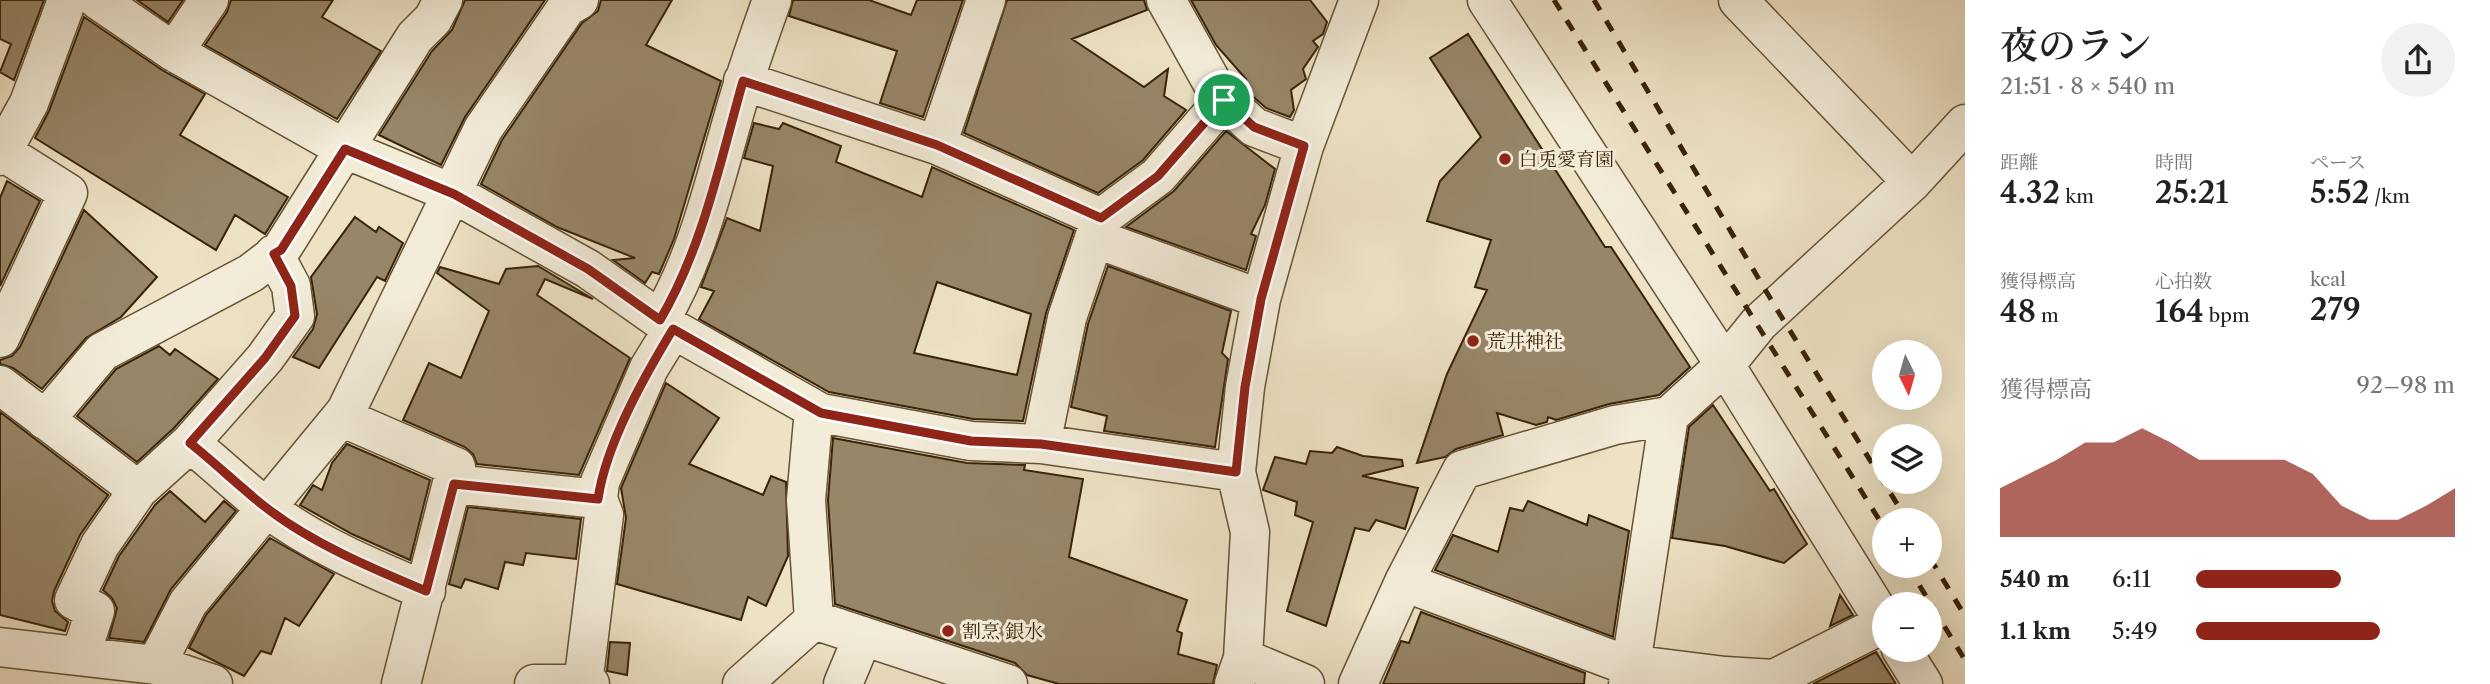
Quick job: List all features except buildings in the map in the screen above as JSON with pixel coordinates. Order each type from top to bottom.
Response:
[{"type":"street","points":[[0,337],[68,193],[1,154],[29,103],[67,0]]},
{"type":"street","points":[[99,0],[174,52],[345,149],[454,194],[588,269],[666,325],[814,409],[971,441],[1041,444],[1236,472]]},
{"type":"street","points":[[174,52],[209,0]]},
{"type":"street","points":[[45,420],[102,352],[251,273],[281,250],[415,37],[433,19],[443,0]]},
{"type":"street","points":[[583,684],[604,515],[598,499],[600,482],[649,368],[680,286],[703,220],[743,81],[772,0]]},
{"type":"street","points":[[937,145],[986,0]]},
{"type":"street","points":[[1166,0],[1224,100],[1254,127],[1304,146]]},
{"type":"street","points":[[1487,0],[1725,365],[1872,602]]},
{"type":"street","points":[[1738,0],[1912,182]]},
{"type":"street","points":[[156,665],[188,603],[341,417],[454,194],[483,129],[573,3]]},
{"type":"street","points":[[1305,684],[1238,671],[1250,532],[1236,472],[1245,387],[1261,299],[1304,146],[1354,4]]},
{"type":"street","points":[[743,81],[937,145],[1097,228],[1261,299]]},
{"type":"street","points":[[1041,444],[1067,318],[1097,228],[1158,176],[1224,100]]},
{"type":"street","points":[[1358,684],[1404,582],[1462,470],[1615,425],[1669,416],[1725,365],[1759,323],[1912,182],[1965,124]]},
{"type":"street","points":[[81,654],[95,611],[74,600],[100,545],[138,490],[190,443],[265,358],[295,316],[291,286],[274,254]]},
{"type":"street","points":[[0,385],[138,490]]},
{"type":"street","points":[[814,409],[806,500],[814,620]]},
{"type":"street","points":[[1630,674],[1669,416]]},
{"type":"street","points":[[341,417],[456,467],[454,484],[401,684]]},
{"type":"street","points":[[190,443],[265,507],[366,566],[426,591]]},
{"type":"street","points":[[454,484],[598,499]]},
{"type":"street","points":[[1404,582],[1630,674],[1762,681],[1774,679],[1872,630]]},
{"type":"street","points":[[814,620],[1009,684]]},
{"type":"street","points":[[742,684],[814,620]]},
{"type":"street","points":[[843,684],[863,636]]},
{"type":"street","points":[[0,647],[81,654],[156,665],[213,684]]},
{"type":"street","points":[[1909,662],[1923,684]]},
{"type":"street","points":[[534,684],[590,684]]},
{"type":"railway","points":[[1554,0],[1872,508]]},
{"type":"railway","points":[[1594,0],[1776,308],[1900,508]]},
{"type":"railway","points":[[1915,578],[1965,660]]},
{"type":"railway","points":[[1942,578],[1965,616]]},
{"type":"place","name":"白兎愛育園","points":[[1505,159]]},
{"type":"place","name":"荒井神社","points":[[1473,341]]},
{"type":"place","name":"割烹 銀水","points":[[948,631]]},
{"type":"route","points":[[743,81],[937,145],[1101,218],[1158,176],[1183,151],[1224,100],[1254,127],[1304,146],[1261,299],[1245,387],[1236,472],[1041,444],[971,441],[821,413],[673,329],[649,368],[620,433],[600,482],[598,499],[578,500],[454,484],[426,591],[366,566],[265,507],[190,443],[265,358],[295,316],[291,286],[274,254],[281,250],[345,149],[454,194],[588,269],[660,320],[680,286],[708,207],[743,81]]}]
